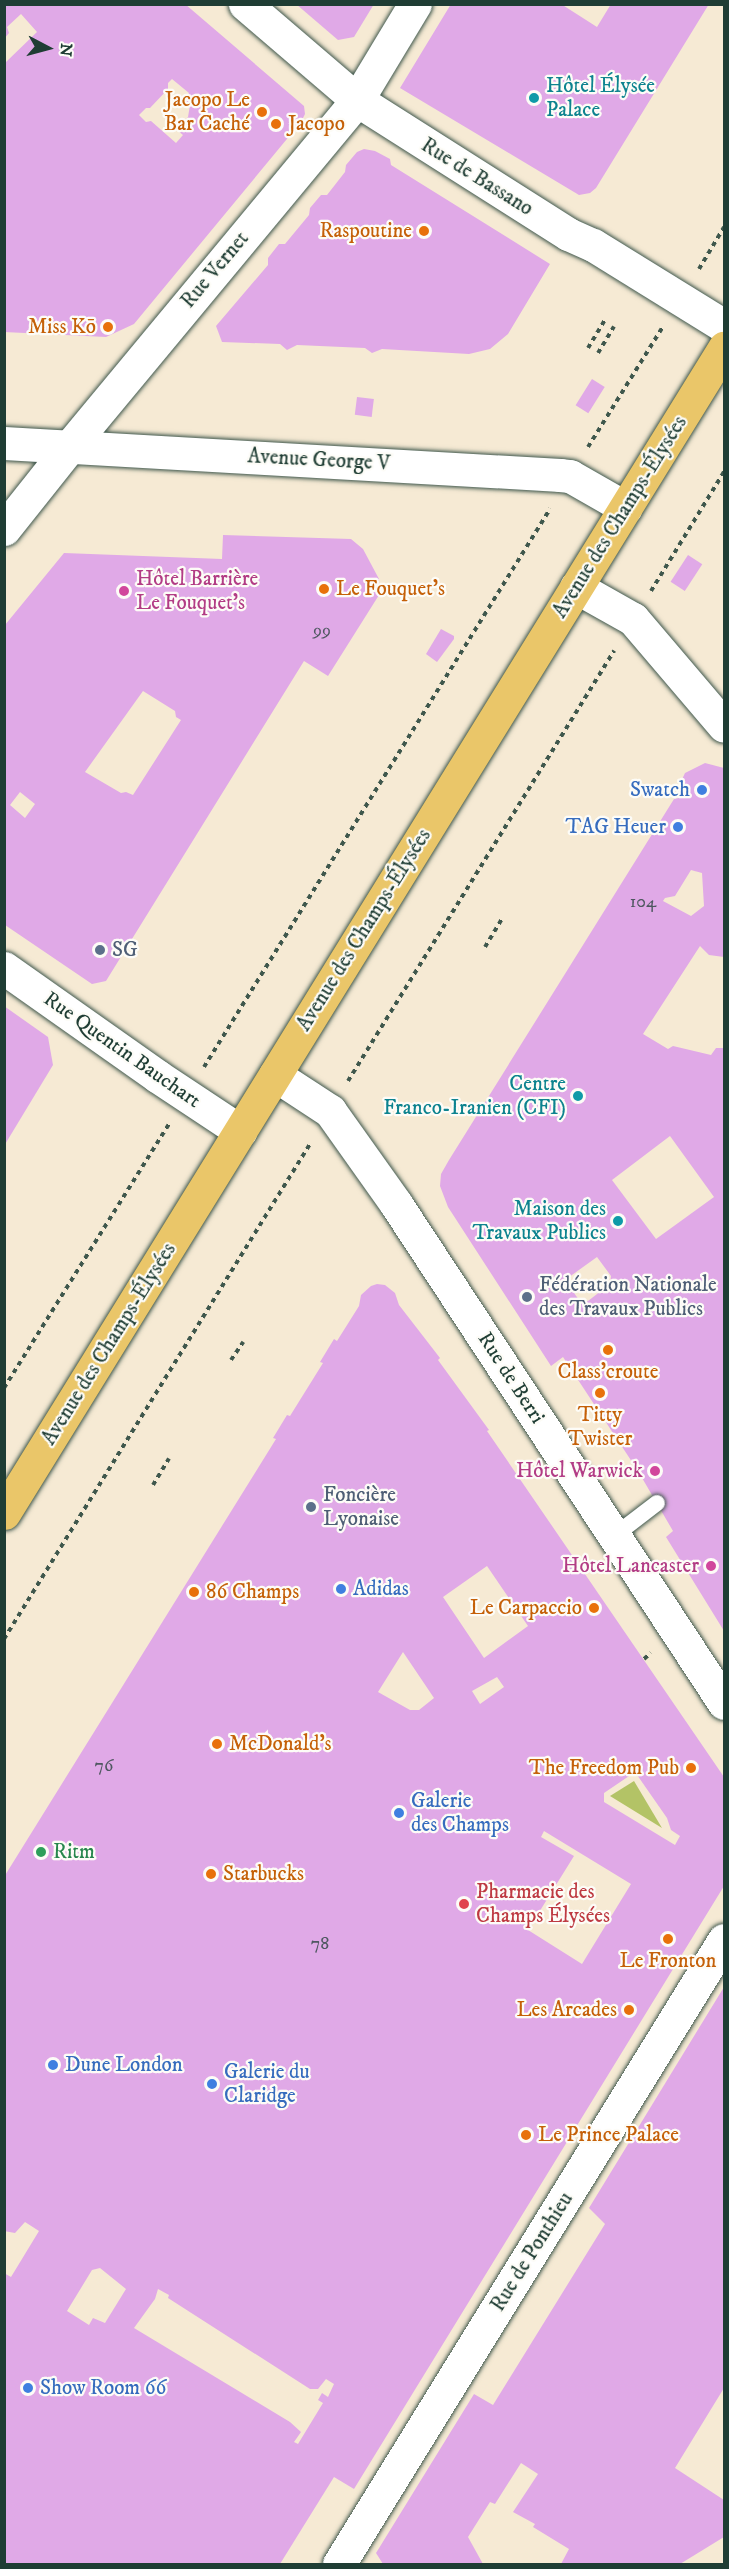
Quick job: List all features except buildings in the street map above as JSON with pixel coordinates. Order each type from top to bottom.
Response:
[{"type":"main road","name":"Avenue des Champs-Élysées","points":[[4,1513],[13,1480],[240,1131],[724,348]]},
{"type":"street","name":"Rue de Bassano","points":[[245,4],[357,100],[568,234],[593,245],[724,326]]},
{"type":"street","name":"Rue Vernet","points":[[9,517],[357,100],[415,4]]},
{"type":"street","name":"Avenue George V","points":[[4,443],[570,476],[626,508]]},
{"type":"street","points":[[576,587],[633,619],[724,726]]},
{"type":"street","name":"Rue Quentin Bauchart","points":[[4,968],[186,1096],[240,1131]]},
{"type":"street","name":"Rue de Berri","points":[[275,1075],[330,1111],[396,1204],[724,1703]]},
{"type":"street","name":"Rue de Ponthieu","points":[[339,2565],[724,1940]]},
{"type":"lane","points":[[614,1536],[657,1503]]},
{"type":"path","points":[[4,1388],[724,227]]},
{"type":"path","points":[[588,348],[605,320]]},
{"type":"path","points":[[598,353],[614,326]]},
{"type":"path","points":[[646,599],[724,472]]},
{"type":"path","points":[[344,1089],[615,649]]},
{"type":"path","points":[[485,947],[502,919]]},
{"type":"path","points":[[4,1639],[314,1137]]},
{"type":"path","points":[[231,1360],[243,1342]]},
{"type":"path","points":[[153,1485],[170,1458]]},
{"type":"green space","points":[[634,1781],[662,1828],[610,1796]]},
{"type":"place","name":"Hôtel Élysée Palace","points":[[534,98]]},
{"type":"place","name":"Jacopo Le Bar Caché","points":[[262,112]]},
{"type":"place","name":"Jacopo","points":[[276,124]]},
{"type":"place","name":"Raspoutine","points":[[424,231]]},
{"type":"place","name":"Miss Kō","points":[[108,327]]},
{"type":"place","name":"Le Fouquet's","points":[[324,589]]},
{"type":"place","name":"Hôtel Barrière Le Fouquet's","points":[[124,591]]},
{"type":"place","name":"Swatch","points":[[702,790]]},
{"type":"place","name":"TAG Heuer","points":[[678,827]]},
{"type":"place","name":"SG","points":[[100,950]]},
{"type":"place","name":"Centre Franco-Iranien (CFI)","points":[[578,1096]]},
{"type":"place","name":"Maison des Travaux Publics","points":[[618,1221]]},
{"type":"place","name":"Fédération Nationale des Travaux Publics","points":[[527,1297]]},
{"type":"place","name":"Class'croute","points":[[608,1350]]},
{"type":"place","name":"Titty Twister","points":[[600,1393]]},
{"type":"place","name":"Hôtel Warwick","points":[[655,1471]]},
{"type":"place","name":"Foncière Lyonaise","points":[[311,1507]]},
{"type":"place","name":"Hôtel Lancaster","points":[[711,1566]]},
{"type":"place","name":"Adidas","points":[[341,1589]]},
{"type":"place","name":"86 Champs","points":[[194,1592]]},
{"type":"place","name":"Le Carpaccio","points":[[594,1608]]},
{"type":"place","name":"McDonald's","points":[[217,1744]]},
{"type":"place","name":"The Freedom Pub","points":[[691,1768]]},
{"type":"place","name":"Galerie des Champs","points":[[399,1813]]},
{"type":"place","name":"Ritm","points":[[41,1852]]},
{"type":"place","name":"Starbucks","points":[[211,1874]]},
{"type":"place","name":"Pharmacie des Champs Élysées","points":[[464,1904]]},
{"type":"place","name":"Le Fronton","points":[[668,1939]]},
{"type":"place","name":"Les Arcades","points":[[629,2010]]},
{"type":"place","name":"Dune London","points":[[53,2065]]},
{"type":"place","name":"Galerie du Claridge","points":[[212,2084]]},
{"type":"place","name":"Le Prince Palace","points":[[526,2135]]},
{"type":"place","name":"Show Room 66","points":[[28,2388]]}]
